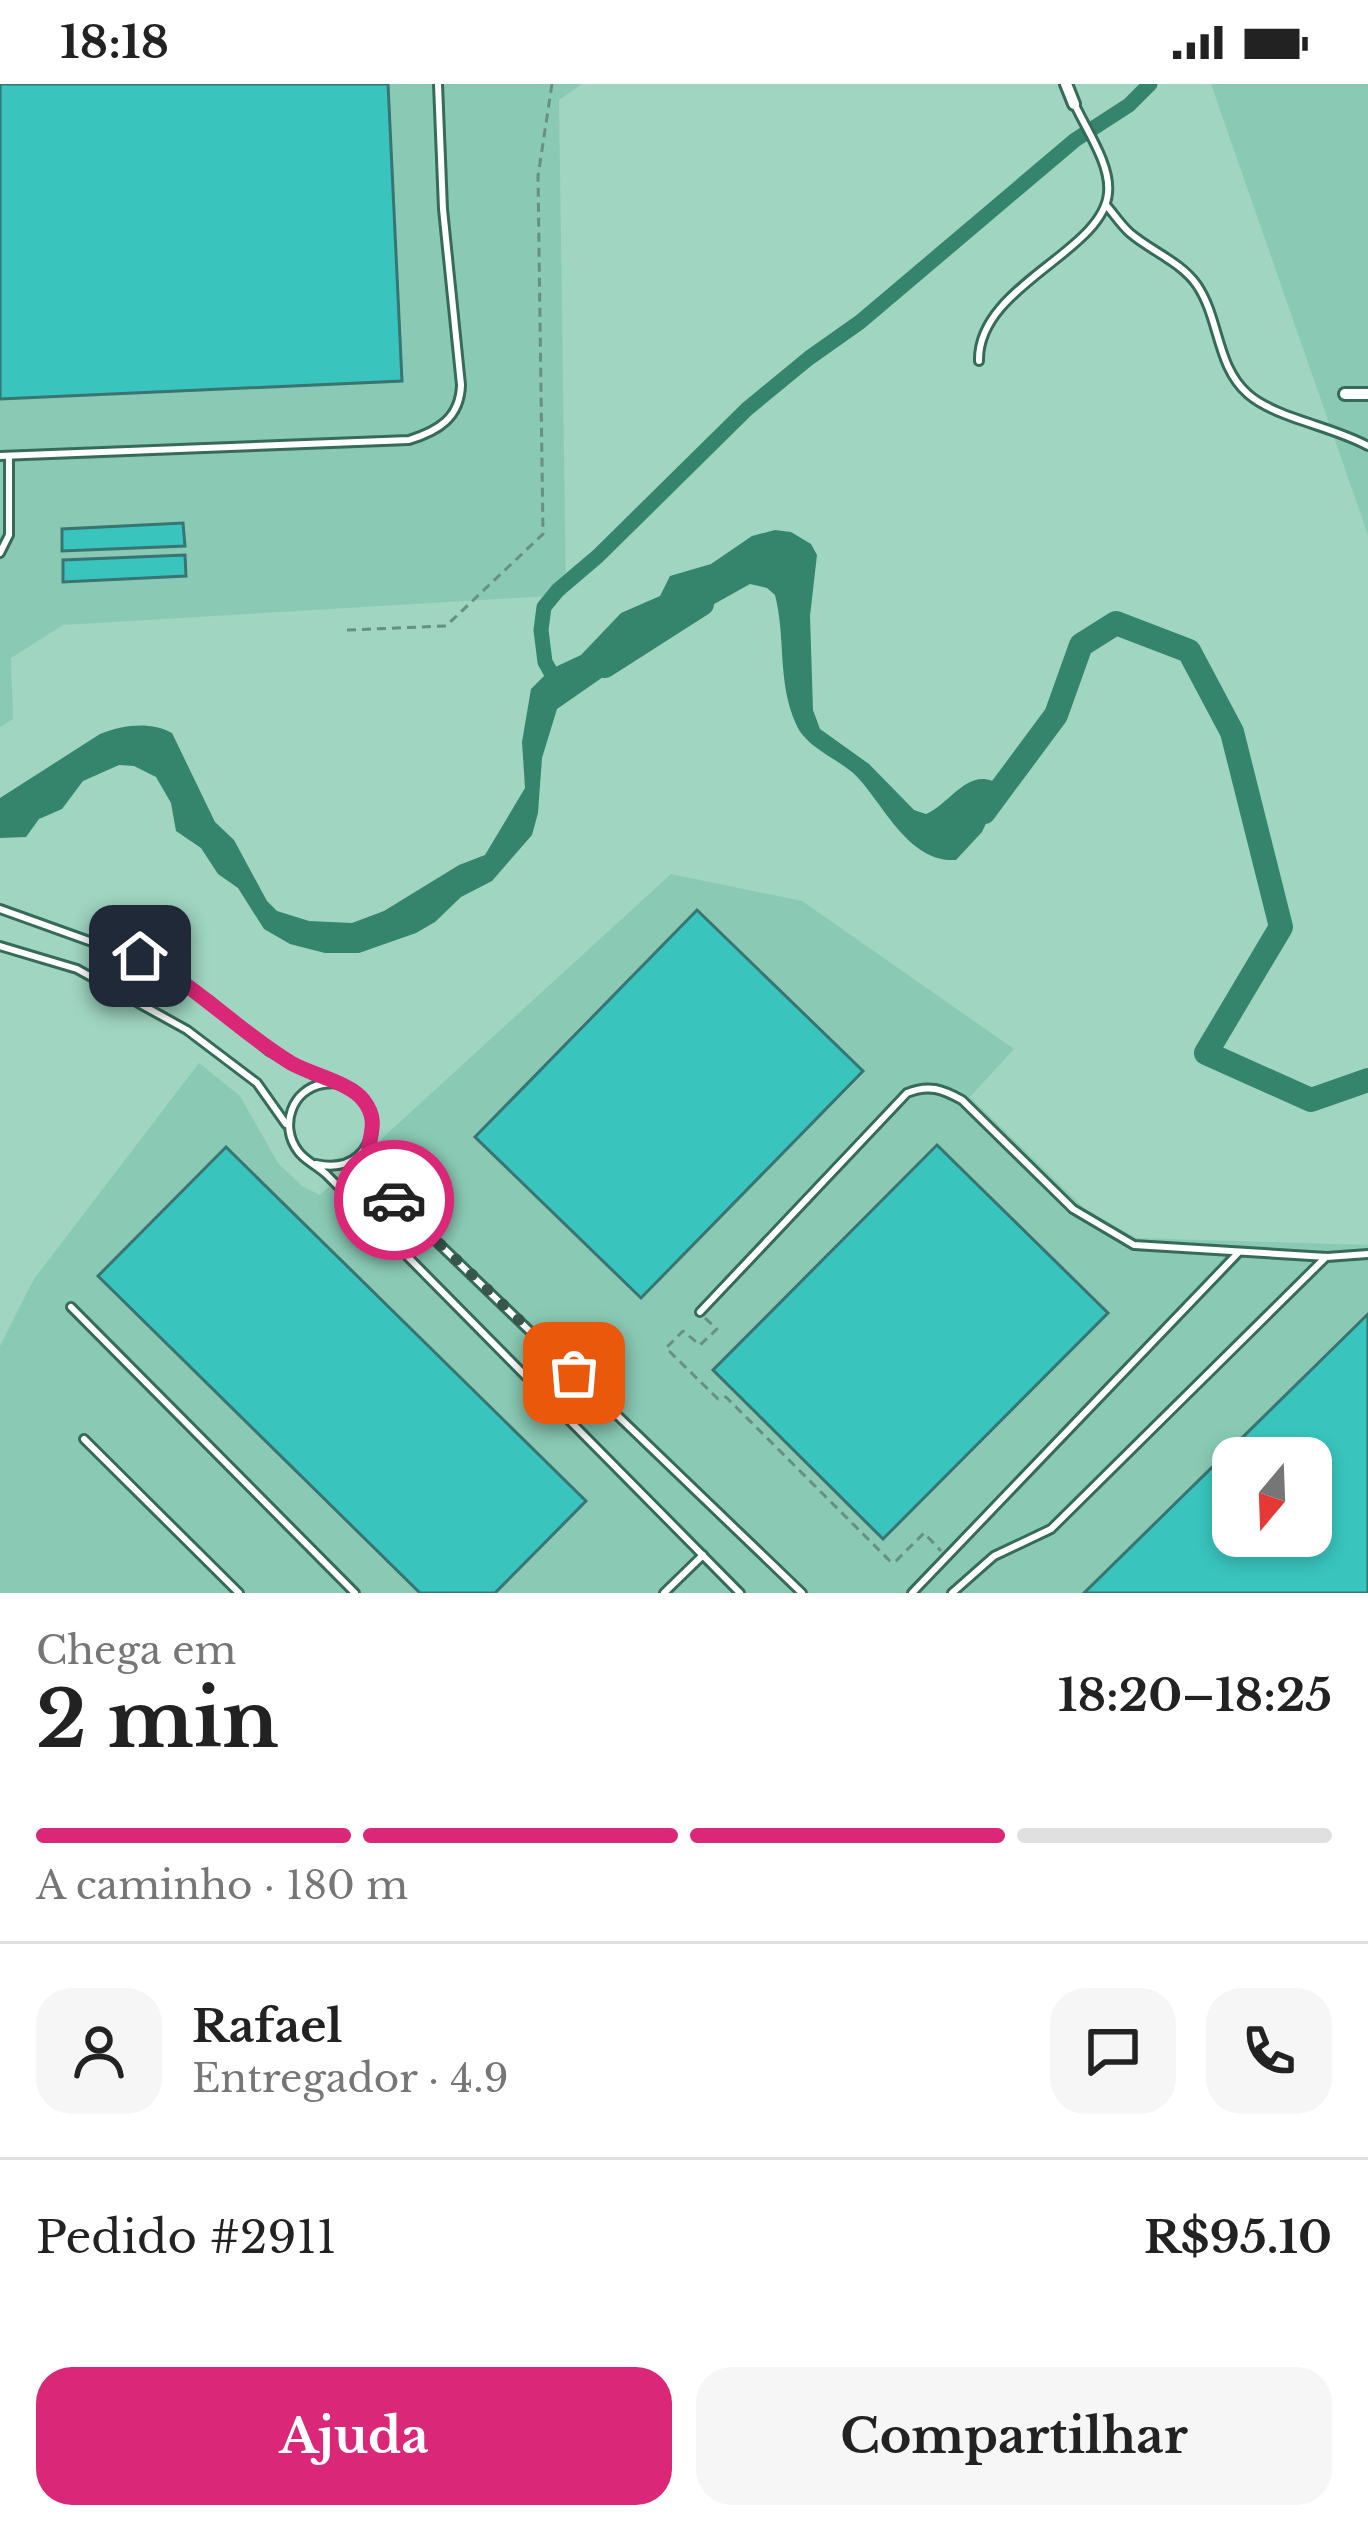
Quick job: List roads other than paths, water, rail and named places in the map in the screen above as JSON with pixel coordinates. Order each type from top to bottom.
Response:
[{"type":"street","points":[[1066,84],[1074,104]]},
{"type":"street","points":[[1345,394],[1368,394]]},
{"type":"lane","points":[[0,553],[9,535],[5,456],[409,440],[435,432],[453,416],[461,385],[443,209],[438,84]]},
{"type":"lane","points":[[979,361],[982,339],[994,314],[1091,225],[1106,205],[1108,179],[1074,104]]},
{"type":"lane","points":[[1106,205],[1130,232],[1192,278],[1215,321],[1235,379],[1250,395],[1289,416],[1315,422],[1368,446]]},
{"type":"lane","points":[[0,909],[160,966],[269,1051],[363,1098],[372,1121],[367,1145],[370,1172],[382,1189],[802,1593]]},
{"type":"lane","points":[[0,946],[77,969],[187,1030],[257,1083],[288,1126],[296,1149],[740,1593]]},
{"type":"lane","points":[[288,1126],[304,1092],[329,1083]]},
{"type":"lane","points":[[700,1312],[907,1093],[923,1086],[945,1090],[962,1100],[1073,1209],[1134,1245],[1327,1257],[1368,1254]]},
{"type":"lane","points":[[316,1164],[350,1162],[367,1145]]},
{"type":"lane","points":[[912,1593],[1238,1253]]},
{"type":"lane","points":[[952,1593],[994,1556],[1051,1529],[1327,1257]]},
{"type":"lane","points":[[71,1307],[355,1593]]},
{"type":"lane","points":[[84,1438],[239,1593]]},
{"type":"lane","points":[[664,1593],[703,1555]]},
{"type":"waterway","points":[[558,685],[545,662],[541,630],[544,607],[558,590],[747,409],[1150,84]]},
{"type":"waterway","points":[[605,666],[702,604]]},
{"type":"waterway","points":[[984,812],[1056,715],[1081,645],[1116,623],[1189,651],[1232,732],[1281,927],[1206,1053],[1311,1100],[1368,1080]]}]
